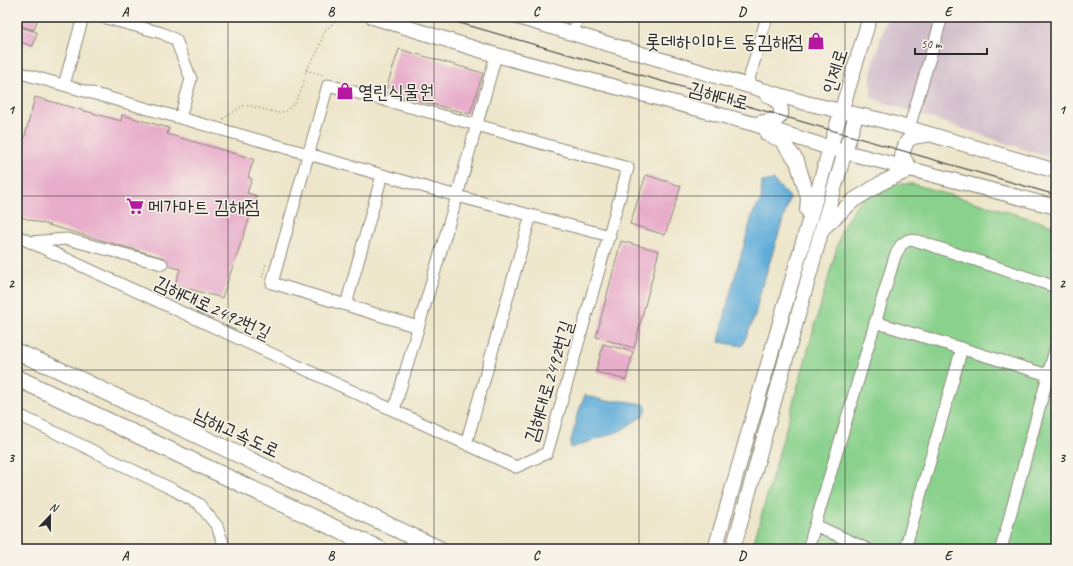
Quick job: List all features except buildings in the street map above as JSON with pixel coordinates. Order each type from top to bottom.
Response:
[{"type":"highway","points":[[17,348],[57,369]]},
{"type":"highway","name":"남해고속도로","points":[[17,352],[57,369],[439,549]]},
{"type":"highway","points":[[17,378],[379,549]]},
{"type":"main road","name":"김해대로","points":[[373,17],[496,55],[754,124],[830,148],[1056,207]]},
{"type":"main road","name":"김해대로","points":[[518,17],[806,104],[856,114],[909,128],[1056,171]]},
{"type":"main road","name":"인제로","points":[[802,247],[830,148],[870,17]]},
{"type":"main road","points":[[751,87],[777,101],[782,108],[781,115],[776,120],[754,124]]},
{"type":"main road","points":[[734,549],[822,229],[856,114]]},
{"type":"main road","points":[[715,549],[802,247],[808,198],[797,161],[781,140],[732,118]]},
{"type":"main road","points":[[822,229],[854,200],[883,182],[911,169],[902,156],[905,143],[914,136],[931,135]]},
{"type":"street","points":[[64,85],[83,17]]},
{"type":"street","points":[[102,17],[162,33],[176,40],[191,79],[180,118]]},
{"type":"street","points":[[573,33],[578,17]]},
{"type":"street","points":[[751,87],[767,17]]},
{"type":"street","points":[[909,128],[942,17]]},
{"type":"street","points":[[394,410],[457,196],[496,55]]},
{"type":"street","points":[[17,72],[457,196],[610,236]]},
{"type":"street","name":"김해대로2492번길","points":[[17,236],[516,467],[547,453],[610,236],[628,168],[328,85],[272,283],[418,326]]},
{"type":"street","points":[[346,304],[382,175]]},
{"type":"street","points":[[980,187],[1056,212]]},
{"type":"street","points":[[466,444],[531,215]]},
{"type":"street","points":[[30,242],[67,239],[162,264]]},
{"type":"street","points":[[808,549],[895,256],[901,245],[908,240],[918,241],[1056,287]]},
{"type":"street","points":[[875,322],[1048,375]]},
{"type":"street","points":[[1001,549],[1056,346]]},
{"type":"street","points":[[905,549],[962,348]]},
{"type":"street","points":[[17,414],[174,490],[199,504],[217,526],[225,549]]},
{"type":"street","points":[[815,525],[867,549]]},
{"type":"path","points":[[223,119],[242,106],[251,106],[278,113],[286,111],[296,103],[303,85],[306,70],[316,53],[325,30],[336,21]]},
{"type":"path","points":[[306,70],[327,77]]},
{"type":"shaded area","points":[[887,17],[1056,17],[1056,160],[871,98],[871,72]]},
{"type":"green space","points":[[897,184],[913,184],[1056,226],[1056,549],[752,549],[842,229],[855,207],[864,197]]},
{"type":"water","points":[[773,180],[790,197],[760,293],[755,316],[742,346],[719,342],[728,301],[753,213],[761,200],[762,182]]},
{"type":"water","points":[[585,395],[606,401],[624,401],[644,404],[647,409],[643,416],[620,431],[571,448],[570,444],[576,419]]},
{"type":"tram line","points":[[439,17],[1056,195]]},
{"type":"place","name":"롯데하이마트 동김해점","points":[[816,41]]},
{"type":"place","name":"열린식물원","points":[[345,91]]},
{"type":"place","name":"메가마트 김해점","points":[[135,206]]}]
